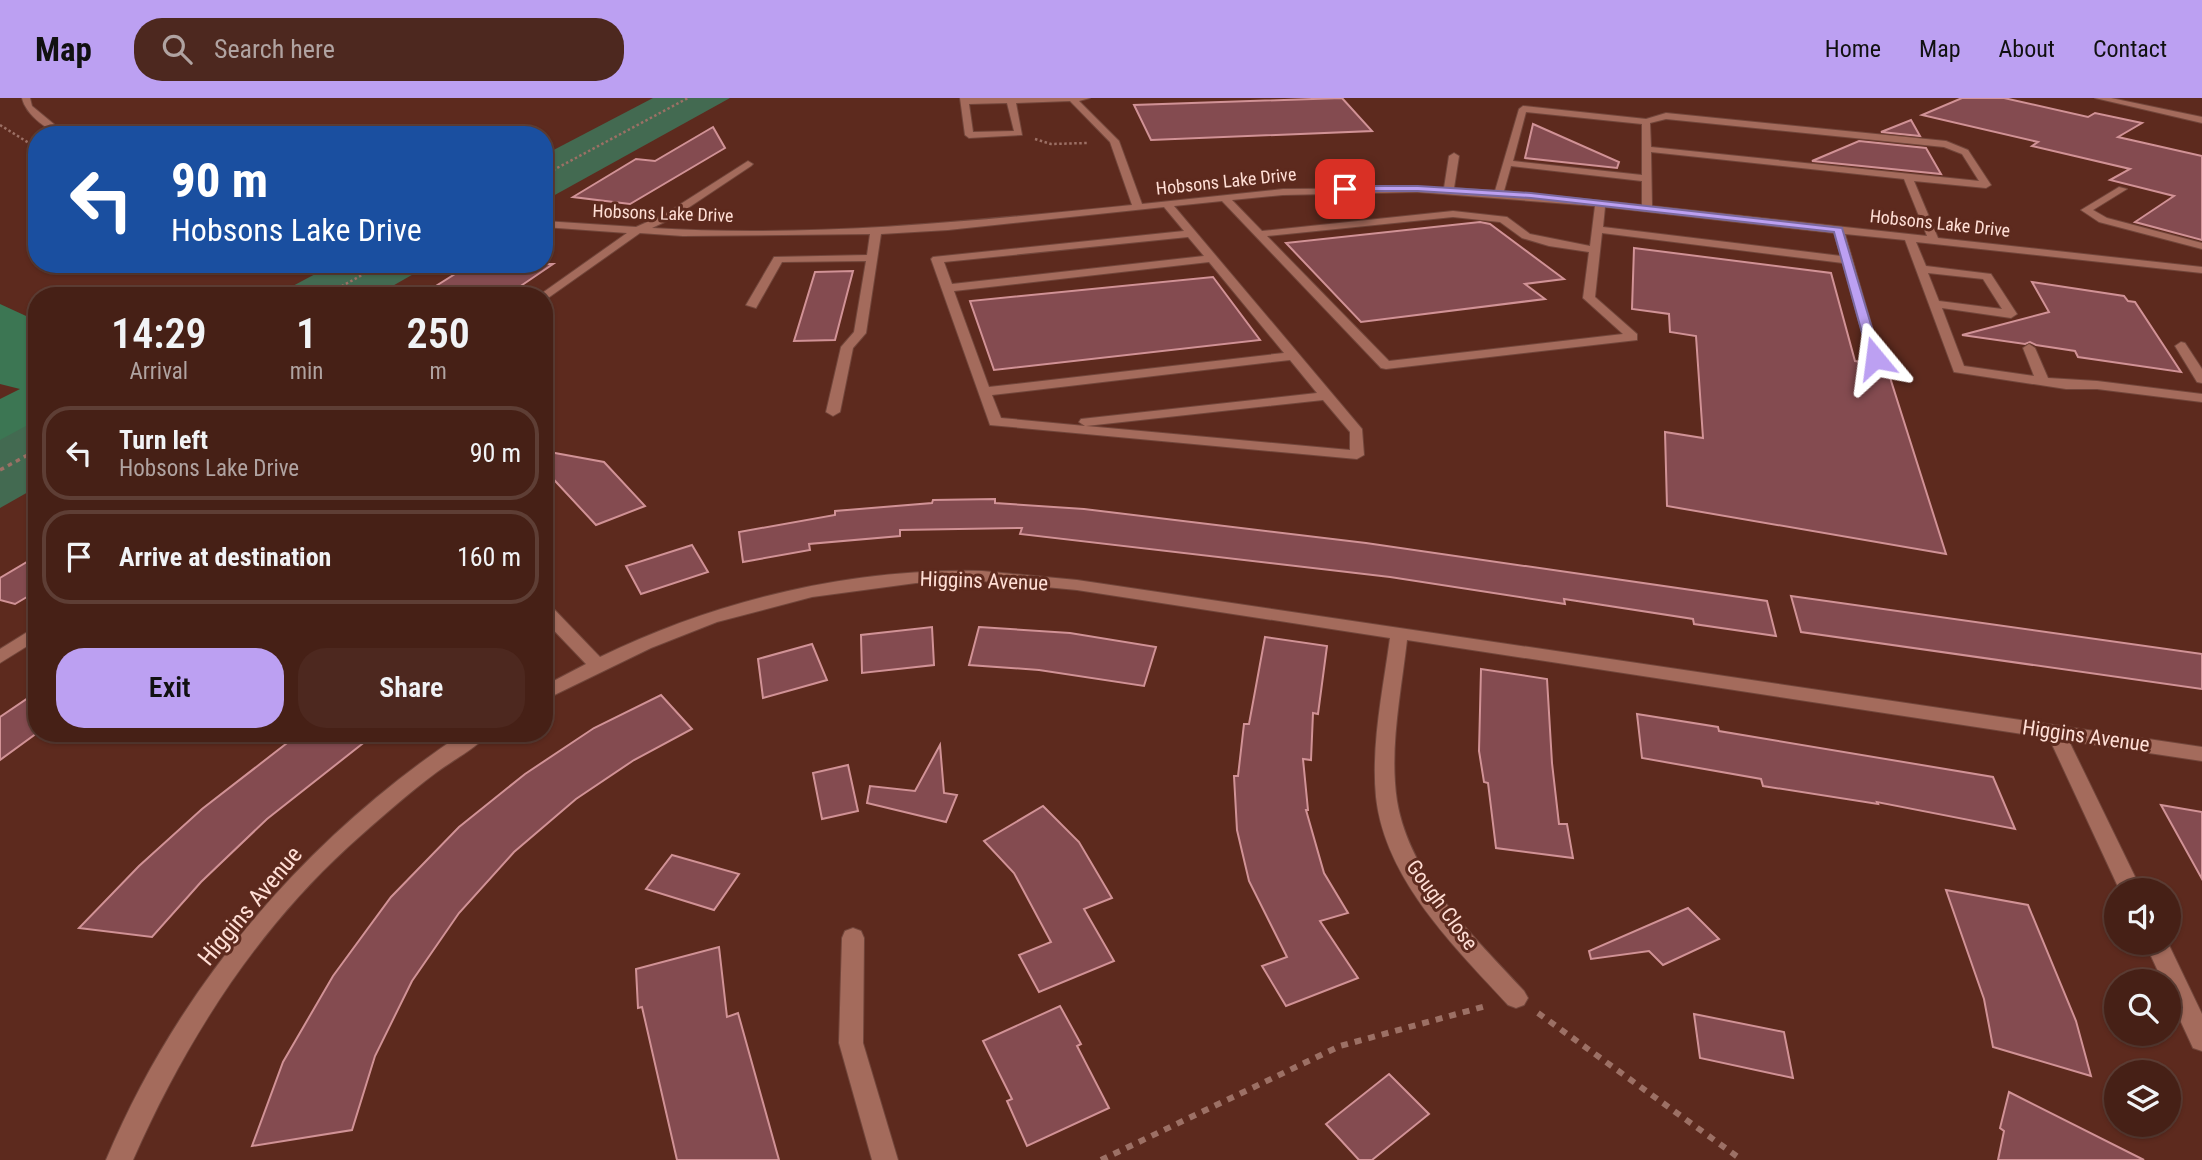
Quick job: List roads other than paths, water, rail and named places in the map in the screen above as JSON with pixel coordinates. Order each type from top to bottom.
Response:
[{"type":"street","points":[[26,98],[28,107],[52,126]]},
{"type":"street","points":[[1011,101],[1019,133],[969,135],[964,100],[1089,98]]},
{"type":"street","points":[[2099,98],[2202,120]]},
{"type":"street","points":[[2135,98],[2202,112]]},
{"type":"street","points":[[1073,99],[1114,141],[1138,207]]},
{"type":"street","points":[[1499,193],[1523,109],[1646,122],[1666,116],[1946,144],[1965,152],[1986,185],[1646,149]]},
{"type":"street","points":[[1646,122],[1647,208]]},
{"type":"street","points":[[1449,190],[1454,156]]},
{"type":"street","points":[[1507,163],[1647,179]]},
{"type":"street","points":[[553,290],[638,230],[669,216],[748,164]]},
{"type":"street","points":[[1908,177],[1934,240]]},
{"type":"street","name":"Hobsons Lake Drive","points":[[553,225],[774,234],[876,231],[948,227],[1321,189],[1449,190],[1647,208],[2199,272]]},
{"type":"street","points":[[2122,189],[2086,210],[2103,220],[2202,246]]},
{"type":"street","points":[[1224,198],[1386,365],[1633,337],[1589,298],[1600,203]]},
{"type":"street","points":[[1167,204],[1192,233],[1292,356],[1357,432],[1357,455],[995,422],[937,259],[1192,233]]},
{"type":"street","points":[[1259,234],[1453,214],[1503,219],[1526,236],[1549,243],[1594,250]]},
{"type":"street","points":[[1597,229],[1847,260]]},
{"type":"street","points":[[1839,230],[1875,358]]},
{"type":"street","points":[[833,412],[847,347],[860,333],[876,231]]},
{"type":"street","points":[[1909,237],[1959,369],[2043,382],[2202,398]]},
{"type":"street","points":[[752,305],[778,260],[872,258]]},
{"type":"street","points":[[948,288],[1212,258]]},
{"type":"street","points":[[1921,269],[1987,276],[2011,313],[1934,304]]},
{"type":"street","points":[[2181,346],[2202,379]]},
{"type":"street","points":[[2029,348],[2043,382]]},
{"type":"street","points":[[985,392],[1292,356]]},
{"type":"street","points":[[1046,426],[1326,396]]},
{"type":"street","name":"Higgins Avenue","points":[[553,689],[678,630],[746,609],[881,580],[952,576],[1077,585],[2202,754]]},
{"type":"street","points":[[553,618],[598,666]]},
{"type":"street","name":"Gough Close","points":[[1399,633],[1385,775],[1390,818],[1406,857],[1429,895],[1453,927],[1516,998]]},
{"type":"street","points":[[0,657],[28,638]]},
{"type":"street","points":[[2055,731],[2125,878]]},
{"type":"street","name":"Higgins Avenue","points":[[119,1160],[152,1089],[180,1041],[209,996],[272,914],[305,877],[374,811],[466,742]]},
{"type":"street","points":[[853,938],[851,1043],[885,1160]]},
{"type":"street","points":[[2162,955],[2202,1040]]}]
